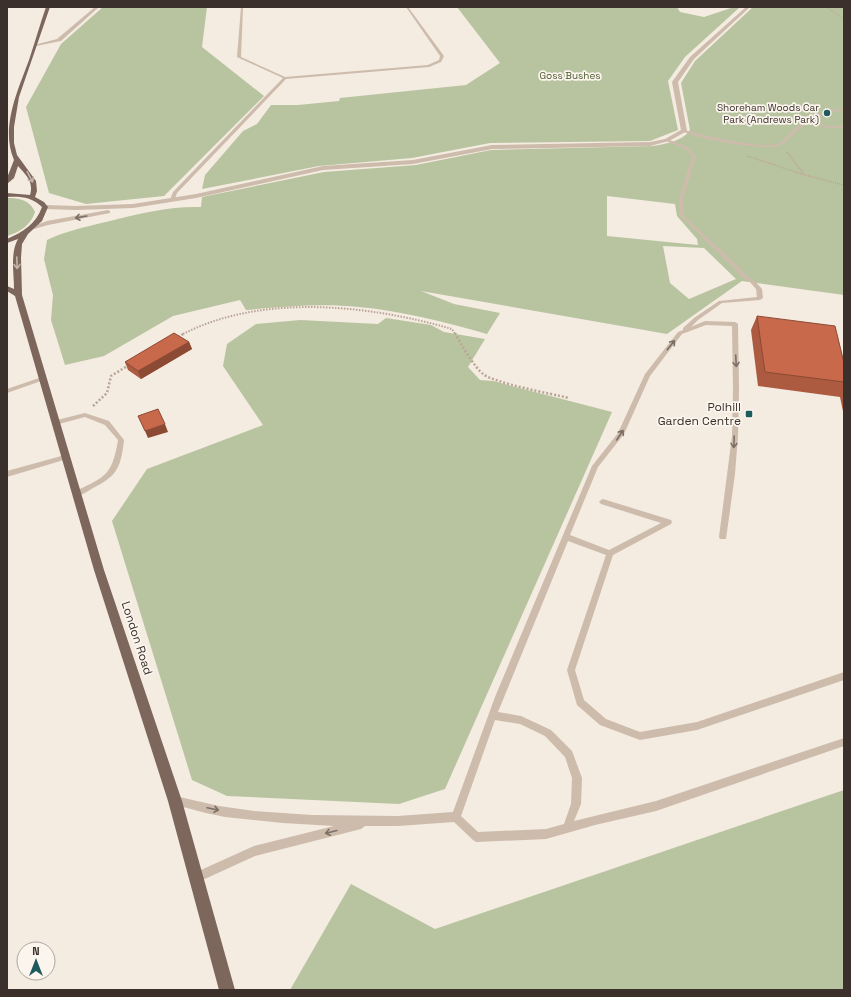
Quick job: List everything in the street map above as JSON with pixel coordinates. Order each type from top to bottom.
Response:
[{"type":"main road","points":[[32,197],[34,189],[33,180],[17,160],[11,138],[12,114],[48,7]]},
{"type":"main road","points":[[7,182],[11,178],[17,160]]},
{"type":"main road","points":[[7,194],[32,197],[42,203],[45,207],[43,215],[34,227],[7,241]]},
{"type":"main road","name":"London Road","points":[[25,233],[19,244],[17,258],[18,295],[99,570],[175,801],[227,990]]},
{"type":"main road","points":[[7,288],[18,295]]},
{"type":"street","points":[[36,45],[59,40],[97,7]]},
{"type":"street","points":[[34,227],[47,223],[133,206],[196,196],[323,168],[413,162],[492,146],[650,144],[667,140],[684,131],[675,82],[692,58],[748,7]]},
{"type":"street","points":[[45,207],[76,208],[133,206]]},
{"type":"lane","points":[[242,7],[239,57],[285,78],[429,66],[440,61],[442,56],[407,7]]},
{"type":"lane","points":[[172,200],[175,193],[285,78]]},
{"type":"lane","points":[[684,131],[705,138],[752,145],[781,144],[809,120],[830,110],[844,109]]},
{"type":"lane","points":[[809,120],[828,127],[844,127]]},
{"type":"lane","points":[[456,817],[493,715],[595,466],[621,434],[647,375],[680,333],[696,319],[721,302],[760,298],[759,289],[682,216],[681,199],[694,156],[686,148],[667,140]]},
{"type":"lane","points":[[680,333],[706,323],[735,324],[737,375],[734,452],[723,537]]},
{"type":"lane","points":[[7,391],[42,379]]},
{"type":"lane","points":[[55,424],[85,415],[106,423],[121,440],[120,458],[112,475],[76,494]]},
{"type":"lane","points":[[7,474],[65,456]]},
{"type":"lane","points":[[603,502],[668,522],[610,553],[571,670],[580,702],[603,722],[640,736],[697,726],[844,676]]},
{"type":"lane","points":[[566,537],[610,553]]},
{"type":"lane","points":[[493,715],[521,720],[548,733],[569,754],[577,778],[576,804],[567,828]]},
{"type":"lane","points":[[456,817],[476,837],[546,834],[656,806],[844,742]]},
{"type":"lane","points":[[175,801],[224,812],[282,818],[369,822],[420,821],[456,817]]},
{"type":"lane","points":[[196,878],[254,851],[369,822]]},
{"type":"path","points":[[826,7],[844,18]]},
{"type":"path","points":[[781,144],[805,175]]},
{"type":"path","points":[[745,156],[805,175],[844,185]]},
{"type":"path","points":[[172,341],[199,326],[222,318],[253,311],[290,309],[342,309],[369,311],[431,322],[452,329],[461,345],[483,374],[498,380],[569,398]]},
{"type":"path","points":[[85,415],[108,393],[111,376],[131,364]]},
{"type":"green space","points":[[103,7],[207,7],[202,47],[264,96],[164,196],[86,204],[49,193],[26,107],[61,44]]},
{"type":"green space","name":"Goss Bushes","points":[[457,7],[677,7],[680,12],[704,17],[734,7],[740,7],[685,57],[668,81],[678,130],[650,141],[490,143],[412,158],[319,166],[202,189],[205,175],[243,131],[257,124],[271,105],[298,105],[339,101],[340,98],[466,85],[500,63]]},
{"type":"green space","points":[[753,7],[844,7],[844,295],[742,281],[667,334],[421,291],[454,304],[500,313],[487,334],[455,325],[391,311],[345,306],[316,305],[246,310],[240,300],[173,316],[104,356],[65,365],[51,320],[53,295],[44,259],[47,240],[61,234],[141,213],[165,209],[201,207],[202,197],[324,172],[416,165],[491,150],[653,146],[668,143],[683,137],[690,130],[681,83],[695,61]],"holes":[[[607,196],[675,204],[677,216],[697,239],[698,245],[607,236]],[[663,246],[704,248],[736,279],[689,299],[670,283]]]},
{"type":"green space","points":[[7,198],[24,200],[33,208],[35,212],[28,224],[7,236]]},
{"type":"green space","points":[[386,318],[431,325],[444,332],[485,339],[468,367],[480,380],[493,381],[612,412],[445,789],[399,804],[227,796],[192,780],[112,521],[147,469],[263,425],[223,366],[227,344],[256,324],[300,320],[378,324]]},
{"type":"green space","points":[[844,790],[844,990],[290,990],[351,884],[435,929]]},
{"type":"building","points":[[757,316],[835,326],[844,363],[844,382],[765,372]]},
{"type":"building","points":[[174,333],[189,342],[138,371],[125,362]]},
{"type":"building","points":[[158,409],[165,424],[145,431],[138,416]]},
{"type":"place","name":"Shoreham Woods Car Park (Andrews Park)","points":[[827,113]]},
{"type":"place","name":"Polhill Garden Centre","points":[[749,414]]}]
